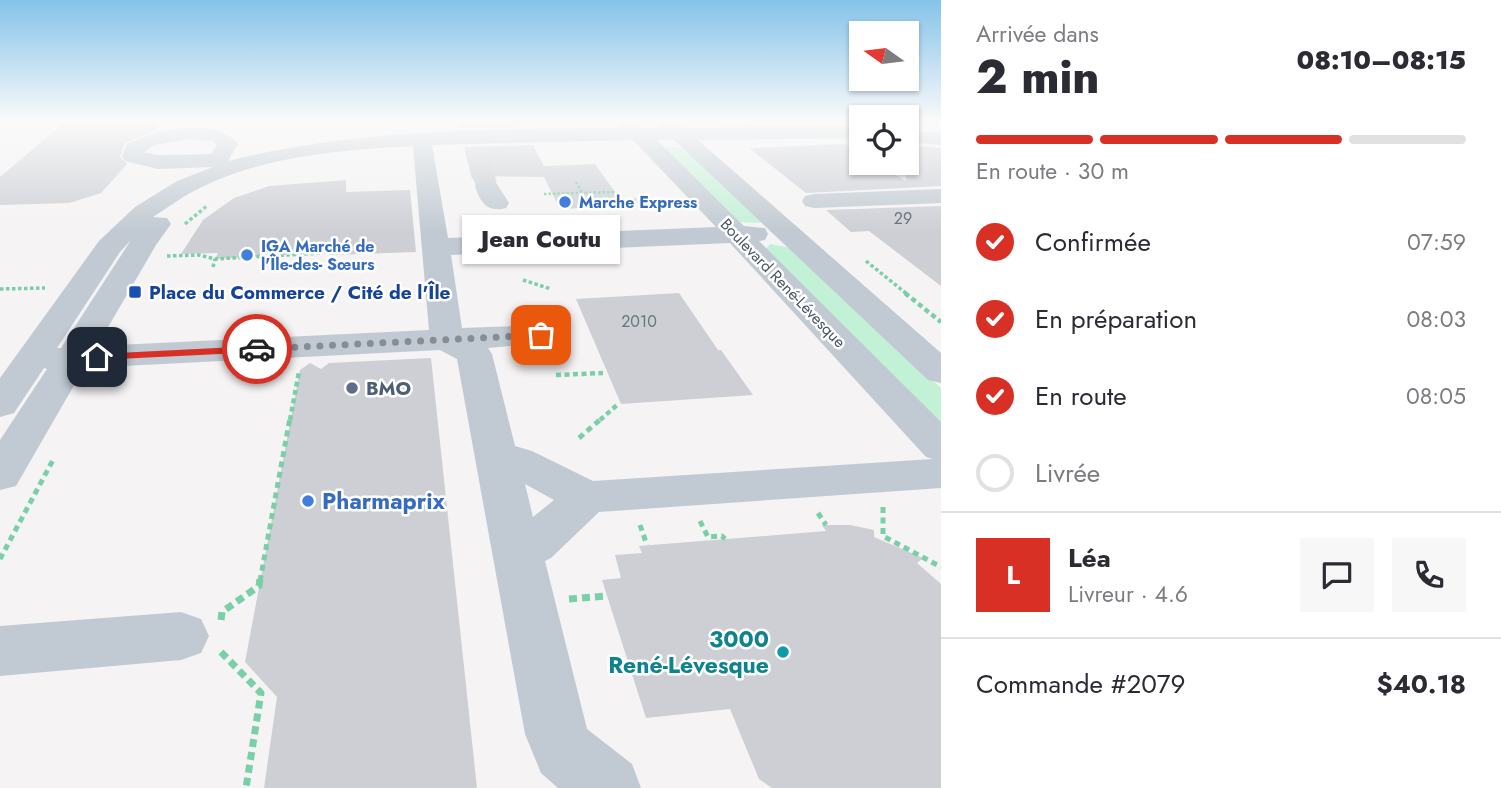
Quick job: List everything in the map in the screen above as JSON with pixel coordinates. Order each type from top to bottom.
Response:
[{"type":"street","points":[[0,405],[109,247],[133,220],[181,190],[236,166],[274,158]]},
{"type":"street","points":[[425,158],[447,340]]},
{"type":"street","name":"Boulevard René-Lévesque","points":[[661,158],[941,447]]},
{"type":"street","name":"Boulevard René-Lévesque","points":[[705,158],[941,372]]},
{"type":"street","points":[[0,475],[144,243],[158,225],[236,166]]},
{"type":"street","points":[[814,201],[941,196]]},
{"type":"street","points":[[436,247],[788,233]]},
{"type":"street","points":[[32,360],[541,335]]},
{"type":"street","points":[[447,340],[474,354],[557,734],[565,751],[608,788]]},
{"type":"street","points":[[497,458],[517,461],[587,497],[941,473]]},
{"type":"street","points":[[516,554],[534,545],[587,497]]},
{"type":"street","points":[[0,651],[213,624]]},
{"type":"path","points":[[576,182],[582,193]]},
{"type":"path","points":[[544,194],[614,192],[621,201],[645,200]]},
{"type":"path","points":[[179,232],[194,215],[216,201]]},
{"type":"path","points":[[169,247],[164,257],[199,255],[215,259],[324,253]]},
{"type":"path","points":[[272,257],[274,263]]},
{"type":"path","points":[[213,267],[215,259]]},
{"type":"path","points":[[523,280],[551,289]]},
{"type":"path","points":[[0,289],[54,287]]},
{"type":"path","points":[[246,788],[261,693],[213,624],[260,586],[302,357]]},
{"type":"path","points":[[555,375],[603,373]]},
{"type":"path","points":[[579,438],[617,405]]},
{"type":"path","points":[[0,559],[59,449]]},
{"type":"path","points":[[880,503],[885,510],[883,536],[941,567]]},
{"type":"path","points":[[637,514],[647,545]]},
{"type":"path","points":[[706,534],[708,537],[722,536],[725,539]]},
{"type":"path","points":[[566,599],[607,596]]},
{"type":"green space","points":[[674,158],[694,158],[762,223],[740,222]]},
{"type":"green space","points":[[770,244],[791,248],[941,388],[941,425],[766,249]]},
{"type":"building","points":[[23,158],[121,158],[127,164],[101,193],[69,203],[0,205],[0,177]]},
{"type":"building","points":[[467,158],[540,158],[544,166],[595,164],[625,206],[560,209],[544,177],[486,176],[472,179]]},
{"type":"building","points":[[761,158],[849,158],[849,175],[896,175],[906,181],[906,175],[919,175],[919,158],[941,158],[941,186],[806,193]]},
{"type":"building","points":[[346,180],[346,192],[410,190],[416,252],[324,253],[215,259],[218,253],[181,254],[203,220],[234,198],[269,186]]},
{"type":"building","points":[[941,206],[941,286],[869,231],[851,232],[826,210]]},
{"type":"building","points":[[679,293],[753,395],[621,404],[576,299]]},
{"type":"building","points":[[431,358],[477,788],[264,788],[277,697],[245,662],[300,370],[310,363],[321,369],[329,363]]},
{"type":"building","name":"3000 René-Lévesque","points":[[822,525],[850,525],[874,530],[874,537],[923,558],[917,563],[941,584],[941,788],[772,788],[759,779],[730,709],[646,718],[602,580],[621,578],[615,555],[642,553],[639,546],[826,531]]},
{"type":"tunnel","points":[[480,165],[487,186]]},
{"type":"way so far","points":[[257,349],[541,335]]},
{"type":"place","name":"Marche Express","points":[[565,202]]},
{"type":"place","name":"IGA Marché de l'Île-des- Sœurs","points":[[247,255]]},
{"type":"place","name":"Place du Commerce / Cité de l'Île","points":[[135,292]]},
{"type":"place","name":"Jean Coutu","points":[[541,335]]},
{"type":"place","name":"BMO","points":[[352,388]]},
{"type":"place","name":"Pharmaprix","points":[[308,501]]},
{"type":"place","name":"3000 René-Lévesque","points":[[783,652]]},
{"type":"route","points":[[97,357],[257,349]]}]
